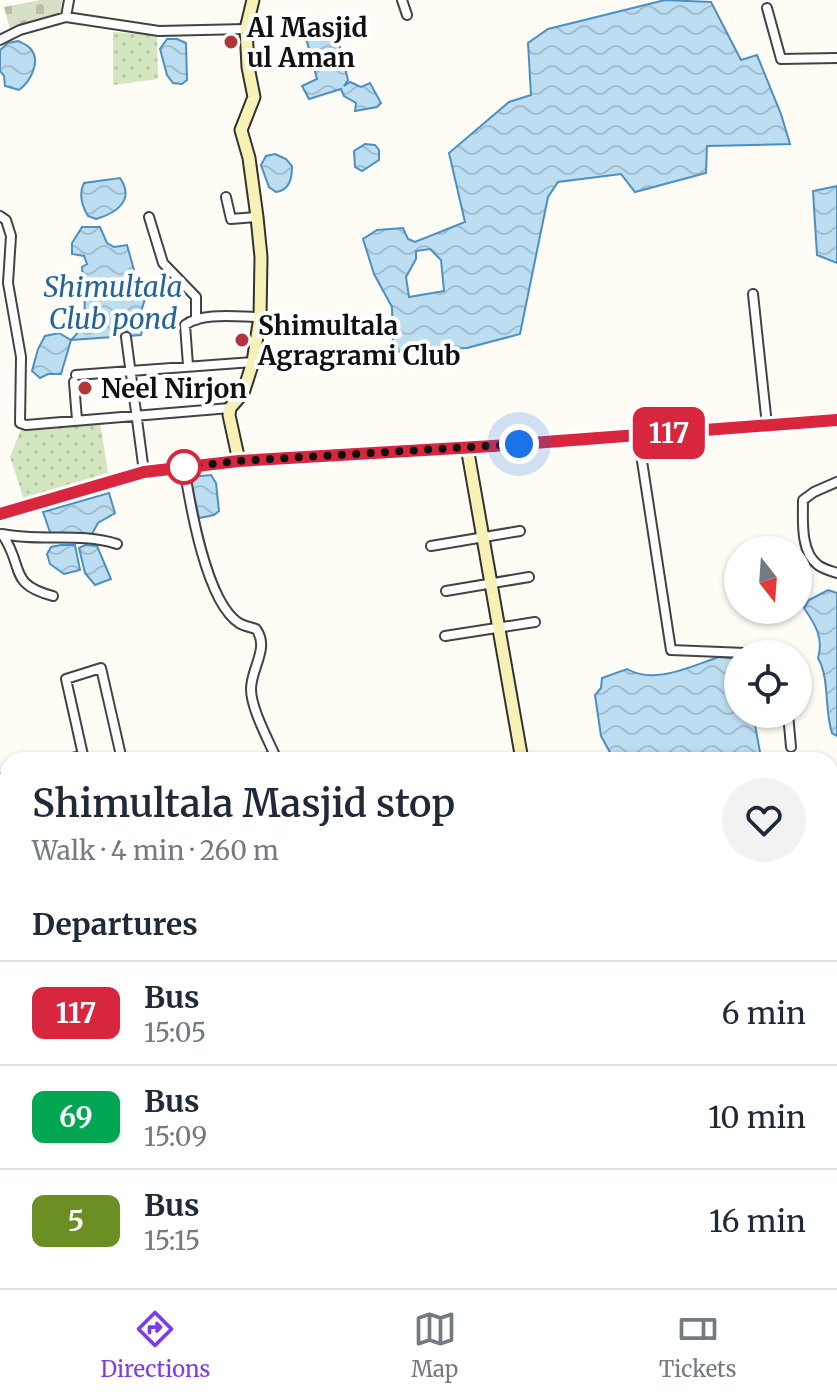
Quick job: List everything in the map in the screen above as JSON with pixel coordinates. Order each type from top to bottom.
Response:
[{"type":"main road","points":[[239,461],[230,408],[243,393],[253,362],[260,317],[261,257],[257,217],[249,158],[241,130],[254,97],[248,67],[246,29],[253,0]]},
{"type":"main road","points":[[0,514],[144,472],[184,467],[837,420]]},
{"type":"main road","points":[[467,447],[521,752]]},
{"type":"street","points":[[66,17],[69,0]]},
{"type":"street","points":[[402,0],[407,15]]},
{"type":"street","points":[[767,8],[781,59],[837,58]]},
{"type":"street","points":[[0,40],[20,30],[66,17],[159,31],[246,29]]},
{"type":"street","points":[[226,197],[231,219],[257,217]]},
{"type":"street","points":[[0,216],[6,220],[11,236],[4,288],[21,357],[20,423],[26,425],[230,408]]},
{"type":"street","points":[[149,217],[163,263],[196,297],[196,320]]},
{"type":"street","points":[[753,294],[767,425]]},
{"type":"street","points":[[188,365],[185,325],[196,320],[220,317],[260,317]]},
{"type":"street","points":[[126,337],[144,472]]},
{"type":"street","points":[[77,420],[75,378],[130,369],[253,362]]},
{"type":"street","points":[[638,435],[671,650],[724,652]]},
{"type":"street","points":[[184,467],[194,529],[217,593],[235,620],[256,629],[261,636],[262,647],[251,691],[274,752]]},
{"type":"street","points":[[837,482],[803,500],[803,524],[806,546],[816,564],[837,573]]},
{"type":"street","points":[[431,546],[520,531]]},
{"type":"street","points":[[1,532],[28,539],[90,537],[117,544]]},
{"type":"street","points":[[1,532],[25,585],[33,591],[53,596]]},
{"type":"street","points":[[446,591],[529,577]]},
{"type":"street","points":[[445,636],[535,622]]},
{"type":"street","points":[[82,752],[66,679],[101,668],[120,752]]},
{"type":"street","points":[[789,728],[791,747]]},
{"type":"green space","points":[[40,0],[62,0],[61,14],[10,29],[4,7]]},
{"type":"green space","points":[[113,32],[157,35],[158,79],[113,85]]},
{"type":"green space","points":[[100,423],[109,478],[25,503],[10,457],[21,429]]},
{"type":"water","points":[[665,0],[711,2],[741,60],[757,55],[790,144],[707,146],[706,173],[635,192],[621,174],[558,182],[548,197],[520,334],[467,348],[393,352],[392,307],[374,274],[363,239],[377,230],[403,228],[408,239],[415,242],[465,222],[449,153],[509,102],[531,95],[528,43],[548,29]],"holes":[[[430,249],[441,260],[444,291],[409,297],[406,277],[416,259],[416,251]]]},
{"type":"water","points":[[335,27],[348,80],[344,86],[350,82],[361,87],[370,83],[381,103],[377,107],[355,111],[356,103],[344,96],[341,89],[309,99],[302,86],[317,79],[306,38]]},
{"type":"water","points":[[167,39],[186,43],[187,80],[182,84],[173,83],[167,75],[160,49]]},
{"type":"water","points":[[18,41],[30,48],[35,59],[30,77],[19,90],[5,86],[0,71],[0,50],[8,43]]},
{"type":"water","points":[[365,144],[375,145],[379,150],[379,160],[362,171],[355,167],[354,151]]},
{"type":"water","points":[[275,154],[292,166],[287,186],[276,192],[269,187],[261,165],[266,156]]},
{"type":"water","points":[[120,178],[126,193],[122,204],[96,219],[88,216],[81,192],[84,183]]},
{"type":"water","points":[[837,186],[837,263],[817,255],[813,191]]},
{"type":"water","name":"Shimultala Club pond","points":[[82,227],[100,227],[107,243],[114,247],[127,245],[134,270],[132,279],[145,299],[140,315],[144,324],[141,335],[71,340],[78,333],[84,315],[82,267],[87,264],[84,256],[72,254],[72,243]]},
{"type":"water","points":[[59,333],[71,340],[61,374],[48,374],[40,378],[32,371],[45,336]]},
{"type":"water","points":[[211,475],[216,483],[219,511],[199,518],[190,477]]},
{"type":"water","points":[[109,493],[115,513],[98,523],[92,534],[51,535],[43,512]]},
{"type":"water","points":[[75,545],[80,570],[64,574],[50,564],[47,554],[51,547]]},
{"type":"water","points":[[97,546],[111,579],[95,585],[85,573],[79,548]]},
{"type":"water","points":[[828,590],[837,593],[837,736],[832,733],[824,675],[818,658],[819,638],[812,621],[812,598]]},
{"type":"water","points":[[724,658],[724,728],[756,728],[760,752],[610,752],[601,736],[595,695],[601,688],[602,678],[627,669],[661,675]]},
{"type":"bus line","name":"117","points":[[0,514],[144,472],[239,461],[493,446],[837,420]]},
{"type":"place","name":"Al Masjid ul Aman","points":[[231,42]]},
{"type":"place","name":"Shimultala Agragrami Club","points":[[242,340]]},
{"type":"place","name":"Neel Nirjon","points":[[85,388]]},
{"type":"route","points":[[184,467],[519,444]]}]
